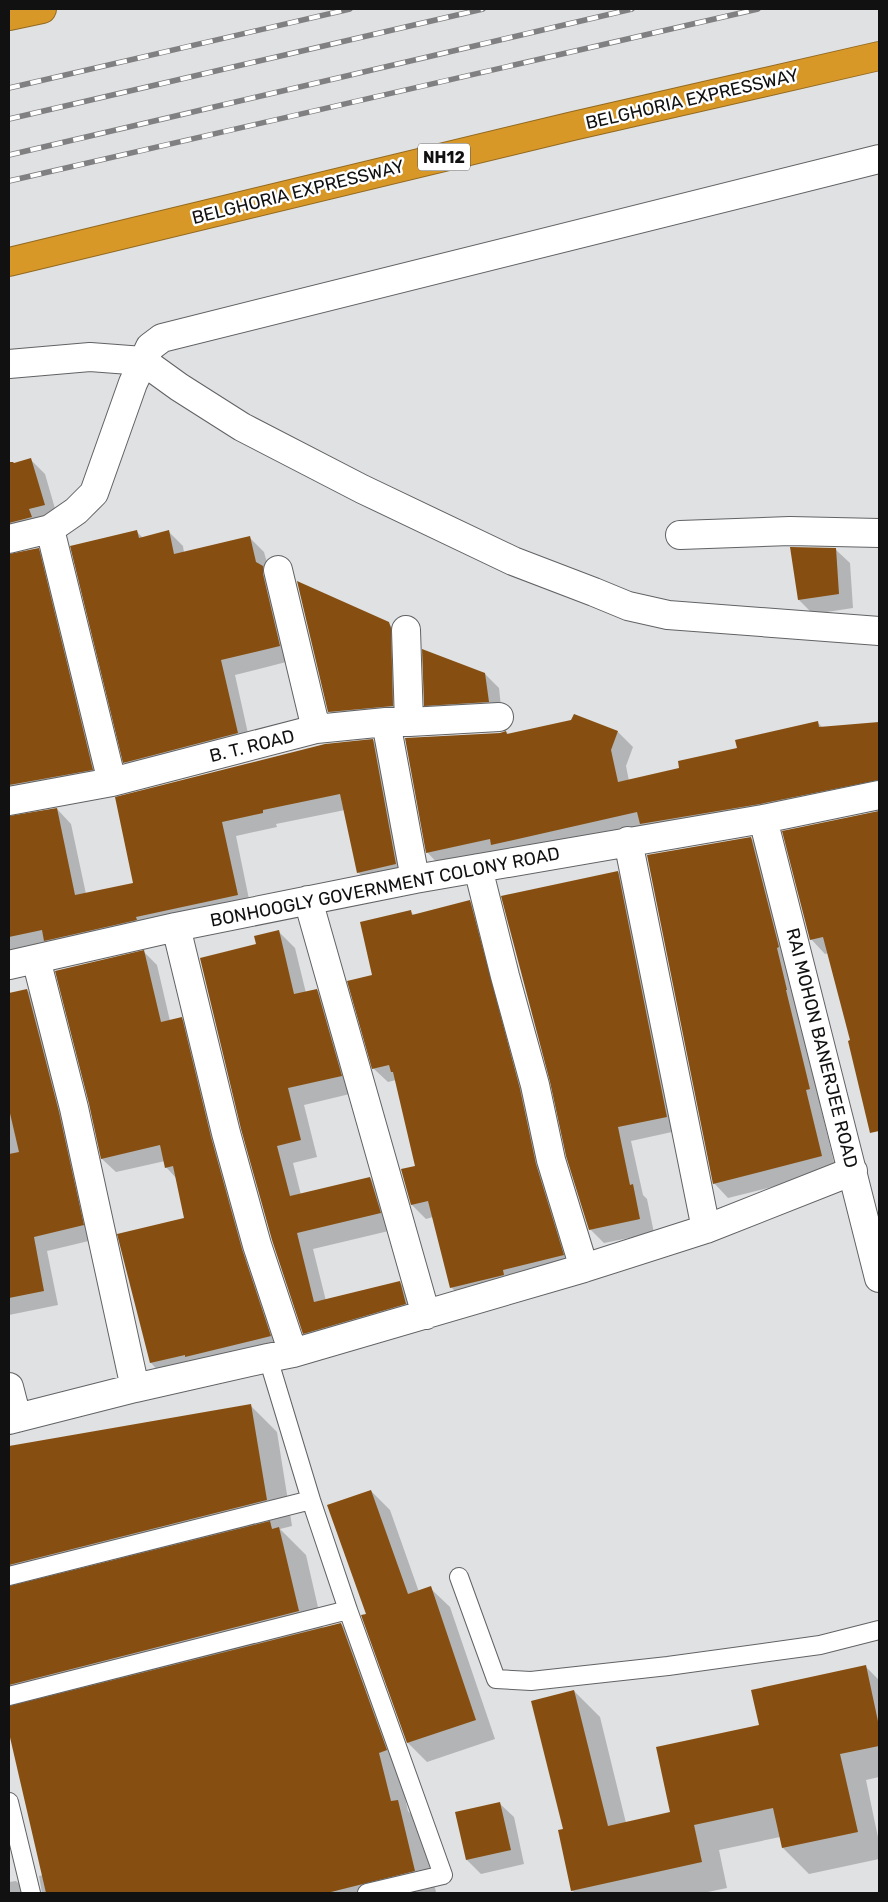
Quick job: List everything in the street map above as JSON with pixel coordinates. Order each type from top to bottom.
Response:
[{"type":"highway","points":[[9,16],[42,9]]},
{"type":"highway","name":"BELGHORIA EXPRESSWAY","points":[[9,262],[554,130],[879,56]]},
{"type":"street","points":[[9,539],[50,529],[76,512],[94,493],[138,372],[150,347],[162,338],[879,159]]},
{"type":"street","points":[[9,364],[90,357],[178,387],[242,427],[362,489],[513,561],[628,606],[668,615],[879,631]]},
{"type":"street","points":[[50,529],[112,782]]},
{"type":"street","points":[[680,535],[790,530],[879,532]]},
{"type":"street","points":[[278,570],[316,729]]},
{"type":"street","points":[[406,630],[398,722],[415,879]]},
{"type":"street","name":"B. T. ROAD","points":[[9,801],[112,782],[316,729],[398,722],[498,717]]},
{"type":"street","name":"BONHOOGLY GOVERNMENT COLONY ROAD","points":[[9,965],[176,927],[415,879],[763,819],[879,795]]},
{"type":"street","name":"RAI MOHON BANERJEE ROAD","points":[[763,819],[879,1278]]},
{"type":"street","points":[[628,841],[706,1229]]},
{"type":"street","points":[[478,868],[535,1085],[551,1160],[584,1268]]},
{"type":"street","points":[[308,900],[426,1315]]},
{"type":"street","points":[[176,927],[231,1152],[257,1246],[280,1356]]},
{"type":"street","points":[[36,959],[74,1108],[135,1388]]},
{"type":"street","points":[[9,1387],[13,1419],[135,1388],[280,1356],[584,1268],[706,1229],[853,1171]]},
{"type":"lane","points":[[280,1356],[311,1500],[348,1610],[443,1875],[368,1893]]},
{"type":"lane","points":[[9,1576],[311,1500]]},
{"type":"lane","points":[[459,1577],[496,1679],[531,1681],[668,1666],[820,1645],[879,1630]]},
{"type":"lane","points":[[9,1696],[348,1610]]},
{"type":"lane","points":[[9,1802],[31,1893]]},
{"type":"building","points":[[31,458],[45,505],[29,509],[32,517],[9,523],[9,462],[14,463]]},
{"type":"building","points":[[137,530],[139,538],[169,530],[174,554],[250,536],[256,562],[263,566],[263,574],[280,646],[221,660],[238,733],[123,763],[70,546]]},
{"type":"building","points":[[790,547],[836,548],[839,594],[798,600]]},
{"type":"building","points":[[39,548],[93,770],[9,785],[9,554]]},
{"type":"building","points":[[297,581],[389,622],[391,628],[393,706],[328,712]]},
{"type":"building","points":[[422,649],[485,673],[489,702],[424,706]]},
{"type":"building","points":[[574,714],[618,731],[611,750],[618,782],[679,768],[678,761],[737,748],[735,740],[818,721],[819,727],[879,722],[879,780],[760,804],[640,824],[637,812],[491,845],[490,839],[426,853],[405,738],[500,733],[506,731],[507,734],[571,720]]},
{"type":"building","points":[[373,739],[396,864],[357,873],[340,794],[263,810],[263,813],[222,822],[238,895],[136,917],[137,920],[44,941],[42,930],[9,937],[9,816],[57,808],[75,895],[133,883],[115,797],[325,744]]},
{"type":"building","points":[[879,811],[879,1131],[870,1133],[848,1041],[850,1040],[823,937],[810,940],[782,831]]},
{"type":"building","points":[[751,837],[779,947],[777,948],[786,990],[810,1089],[806,1090],[822,1156],[713,1184],[647,855]]},
{"type":"building","points":[[618,871],[667,1117],[618,1127],[630,1185],[633,1184],[640,1219],[589,1230],[566,1156],[550,1082],[501,896]]},
{"type":"building","points":[[470,900],[520,1089],[536,1164],[564,1255],[503,1270],[504,1275],[450,1288],[428,1201],[411,1205],[401,1169],[415,1166],[393,1072],[391,1072],[389,1065],[372,1069],[347,981],[372,975],[360,922],[411,910],[412,915]]},
{"type":"building","points":[[279,930],[294,994],[317,989],[342,1076],[288,1088],[301,1140],[277,1146],[290,1196],[370,1177],[381,1213],[297,1233],[314,1302],[400,1281],[406,1304],[303,1334],[272,1240],[241,1129],[200,958],[256,944],[254,936]]},
{"type":"building","points":[[144,950],[161,1022],[182,1017],[211,1137],[242,1249],[271,1336],[185,1357],[185,1355],[150,1363],[117,1234],[184,1218],[173,1166],[165,1168],[160,1145],[101,1159],[55,971]]},
{"type":"building","points":[[27,989],[59,1112],[84,1225],[34,1237],[44,1291],[9,1298],[9,1154],[19,1152],[9,1109],[9,993]]},
{"type":"building","points":[[251,1404],[267,1500],[9,1565],[9,1446]]},
{"type":"building","points":[[371,1490],[408,1594],[431,1586],[476,1720],[407,1743],[361,1615],[366,1614],[327,1505]]},
{"type":"building","points":[[270,1521],[272,1529],[279,1527],[299,1611],[9,1685],[9,1586]]},
{"type":"building","points":[[341,1623],[387,1750],[379,1753],[391,1801],[398,1800],[415,1871],[327,1893],[46,1893],[9,1733],[9,1706]]},
{"type":"building","points":[[866,1665],[879,1726],[879,1746],[840,1754],[858,1832],[782,1848],[773,1808],[694,1825],[702,1862],[571,1891],[558,1830],[563,1829],[531,1701],[574,1690],[608,1826],[670,1812],[656,1747],[759,1725],[751,1690]]},
{"type":"building","points":[[500,1802],[511,1850],[466,1860],[455,1812]]},
{"type":"railway","points":[[9,88],[350,9]]},
{"type":"railway","points":[[9,119],[483,9]]},
{"type":"railway","points":[[9,155],[632,9]]},
{"type":"railway","points":[[9,181],[758,9]]}]
